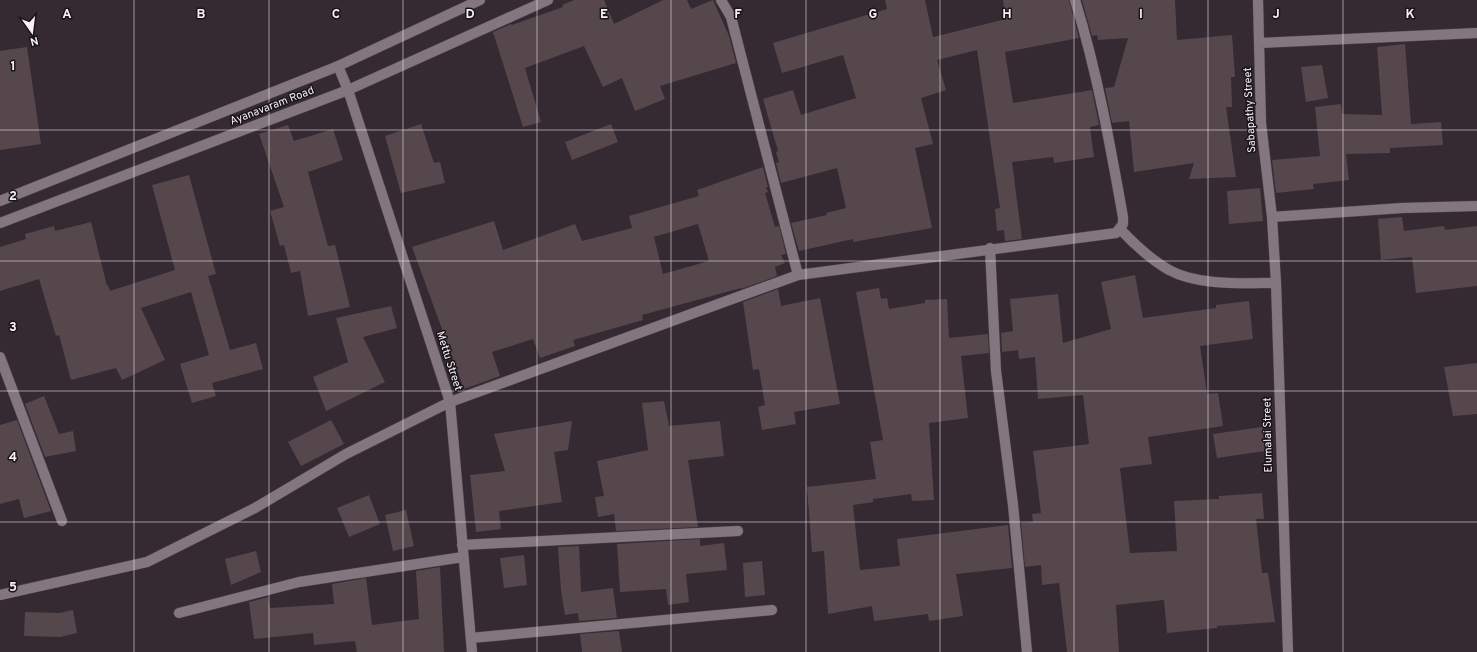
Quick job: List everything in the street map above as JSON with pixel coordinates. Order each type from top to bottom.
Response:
[{"type":"street","name":"Ayanavaram Road","points":[[0,201],[338,66],[480,0]]},
{"type":"street","name":"Ayanavaram Road","points":[[0,223],[348,90],[548,0]]},
{"type":"street","points":[[721,0],[731,17],[798,275]]},
{"type":"street","points":[[0,594],[147,562],[255,508],[346,454],[450,402],[798,275],[990,248],[1116,233],[1123,224],[1123,217],[1107,125],[1085,33],[1075,0]]},
{"type":"street","name":"Sabapathy Street","points":[[1258,0],[1261,123],[1272,218]]},
{"type":"street","points":[[1259,42],[1477,33]]},
{"type":"street","name":"Mettu Street","points":[[338,66],[348,90],[450,402],[463,558],[472,638],[472,652]]},
{"type":"street","points":[[1272,218],[1402,208],[1477,206]]},
{"type":"street","name":"Elumalai Street","points":[[1272,218],[1276,283],[1288,652]]},
{"type":"street","points":[[1120,229],[1139,249],[1170,271],[1196,279],[1228,283],[1276,283]]},
{"type":"street","points":[[990,248],[996,371],[1013,505],[1026,652]]},
{"type":"street","points":[[0,358],[62,521]]},
{"type":"street","points":[[462,545],[738,531]]},
{"type":"street","points":[[179,614],[299,582],[463,558]]},
{"type":"street","points":[[472,638],[772,610]]},
{"type":"building","points":[[574,0],[604,0],[614,24],[663,0],[687,0],[691,9],[713,0],[729,36],[736,63],[660,86],[665,99],[635,111],[622,78],[603,87],[584,46],[525,68],[541,122],[523,127],[493,32],[511,24],[512,25],[563,7],[562,5]]},
{"type":"building","points":[[885,0],[925,0],[933,37],[1006,19],[1003,0],[1069,0],[1079,38],[1005,52],[1013,103],[1092,90],[1099,125],[1090,127],[1094,157],[1054,163],[1053,157],[1012,162],[1022,239],[1005,241],[1004,230],[997,231],[995,209],[1000,208],[977,50],[937,60],[946,90],[921,98],[933,144],[915,148],[932,228],[853,242],[853,239],[799,251],[791,223],[827,215],[826,213],[846,208],[837,168],[781,183],[776,163],[779,162],[776,152],[778,151],[763,99],[793,90],[801,115],[856,98],[843,55],[782,73],[773,43],[887,9]]},
{"type":"building","points":[[1082,0],[1175,0],[1177,40],[1232,35],[1235,77],[1231,77],[1232,107],[1226,107],[1236,177],[1189,179],[1194,163],[1134,172],[1129,121],[1112,123],[1105,88],[1114,87],[1128,38],[1098,40],[1097,35],[1092,36]]},
{"type":"building","points":[[1405,44],[1411,124],[1441,122],[1443,145],[1390,148],[1390,153],[1346,154],[1349,180],[1313,184],[1314,189],[1276,193],[1272,160],[1320,156],[1315,107],[1341,104],[1342,114],[1382,115],[1377,47]]},
{"type":"building","points":[[27,47],[41,144],[0,150],[0,51]]},
{"type":"building","points":[[1322,65],[1328,98],[1306,102],[1301,67]]},
{"type":"building","points":[[421,124],[434,163],[440,162],[445,183],[401,193],[385,136]]},
{"type":"building","points":[[611,124],[618,142],[572,160],[565,142]]},
{"type":"building","points":[[288,125],[294,141],[333,129],[343,160],[308,172],[328,246],[335,245],[350,307],[308,316],[300,271],[291,273],[284,245],[280,246],[270,211],[284,207],[259,134]]},
{"type":"building","points":[[763,167],[768,187],[766,187],[768,192],[765,193],[775,227],[779,226],[786,254],[781,255],[785,263],[775,267],[777,276],[741,289],[642,315],[643,320],[573,340],[575,346],[540,358],[533,339],[492,352],[500,376],[464,389],[412,247],[494,221],[503,250],[575,224],[582,241],[632,228],[629,216],[699,196],[697,190]],"holes":[[[698,224],[709,261],[663,274],[654,237]]]},
{"type":"building","points":[[189,175],[216,274],[208,276],[230,350],[256,343],[263,369],[212,383],[216,396],[192,403],[180,364],[209,355],[191,292],[141,308],[165,360],[122,380],[116,368],[71,380],[59,335],[56,336],[39,279],[0,291],[0,247],[26,239],[25,234],[54,226],[55,231],[91,222],[107,286],[108,285],[110,291],[175,270],[152,185]]},
{"type":"building","points":[[1260,188],[1263,221],[1229,224],[1227,191]]},
{"type":"building","points":[[1402,217],[1404,231],[1444,226],[1445,230],[1477,226],[1477,286],[1416,293],[1412,257],[1381,260],[1378,219]]},
{"type":"building","points":[[1135,275],[1143,318],[1216,308],[1216,305],[1249,301],[1253,339],[1200,346],[1207,394],[1218,393],[1223,426],[1148,437],[1152,464],[1120,468],[1130,553],[1177,551],[1174,501],[1219,499],[1219,496],[1262,493],[1264,519],[1256,519],[1262,573],[1268,573],[1275,622],[1217,626],[1217,628],[1167,633],[1164,600],[1116,605],[1119,652],[1067,652],[1059,583],[1042,585],[1041,565],[1025,567],[1021,523],[1033,522],[1032,514],[1041,513],[1033,451],[1089,444],[1083,395],[1038,399],[1035,357],[1019,359],[1018,350],[1002,352],[1001,333],[1013,331],[1010,299],[1058,294],[1063,343],[1111,329],[1101,282]]},
{"type":"building","points":[[879,288],[881,299],[887,298],[889,309],[925,303],[925,300],[947,299],[949,338],[988,334],[989,353],[961,356],[968,418],[929,423],[934,500],[912,501],[911,494],[873,499],[873,502],[853,505],[860,570],[900,566],[897,539],[1008,525],[1012,568],[956,574],[963,616],[929,621],[928,614],[874,621],[872,606],[828,614],[824,551],[812,552],[807,487],[876,479],[870,442],[883,440],[856,292]]},
{"type":"building","points":[[778,289],[781,306],[820,298],[840,404],[794,412],[796,424],[762,430],[758,407],[765,405],[759,369],[753,370],[743,302]]},
{"type":"building","points":[[391,306],[397,328],[363,337],[385,382],[326,411],[313,377],[348,362],[336,318]]},
{"type":"building","points":[[1477,363],[1477,414],[1453,416],[1444,367]]},
{"type":"building","points":[[44,396],[59,434],[73,431],[76,451],[45,457],[25,404]]},
{"type":"building","points":[[664,401],[669,426],[720,421],[724,456],[688,460],[698,527],[616,531],[614,514],[598,517],[595,497],[604,496],[597,461],[648,450],[642,403]]},
{"type":"building","points":[[17,420],[51,511],[24,518],[19,499],[0,504],[0,425]]},
{"type":"building","points":[[331,420],[344,444],[301,466],[288,442]]},
{"type":"building","points":[[572,421],[568,450],[554,452],[562,502],[499,511],[501,529],[476,532],[470,475],[505,471],[494,434]]},
{"type":"building","points":[[1262,427],[1265,451],[1217,458],[1213,434]]},
{"type":"building","points":[[369,495],[380,524],[349,537],[337,508]]},
{"type":"building","points":[[406,510],[414,546],[393,551],[385,515]]},
{"type":"building","points":[[700,539],[700,546],[724,543],[727,570],[686,574],[689,602],[668,605],[666,589],[620,592],[617,544]]},
{"type":"building","points":[[579,546],[581,592],[613,588],[617,618],[579,621],[578,613],[565,615],[561,591],[558,547]]},
{"type":"building","points":[[256,551],[261,572],[231,585],[225,559]]},
{"type":"building","points":[[524,555],[527,585],[504,588],[500,558]]},
{"type":"building","points":[[762,561],[765,595],[745,597],[743,563]]},
{"type":"building","points":[[440,567],[444,652],[357,652],[355,641],[314,645],[313,633],[254,639],[249,602],[268,597],[270,608],[334,604],[332,584],[366,578],[372,625],[419,619],[416,571]]},
{"type":"building","points":[[73,610],[77,633],[60,637],[24,636],[25,612],[59,613]]},
{"type":"building","points":[[619,631],[622,652],[582,652],[580,634]]}]
